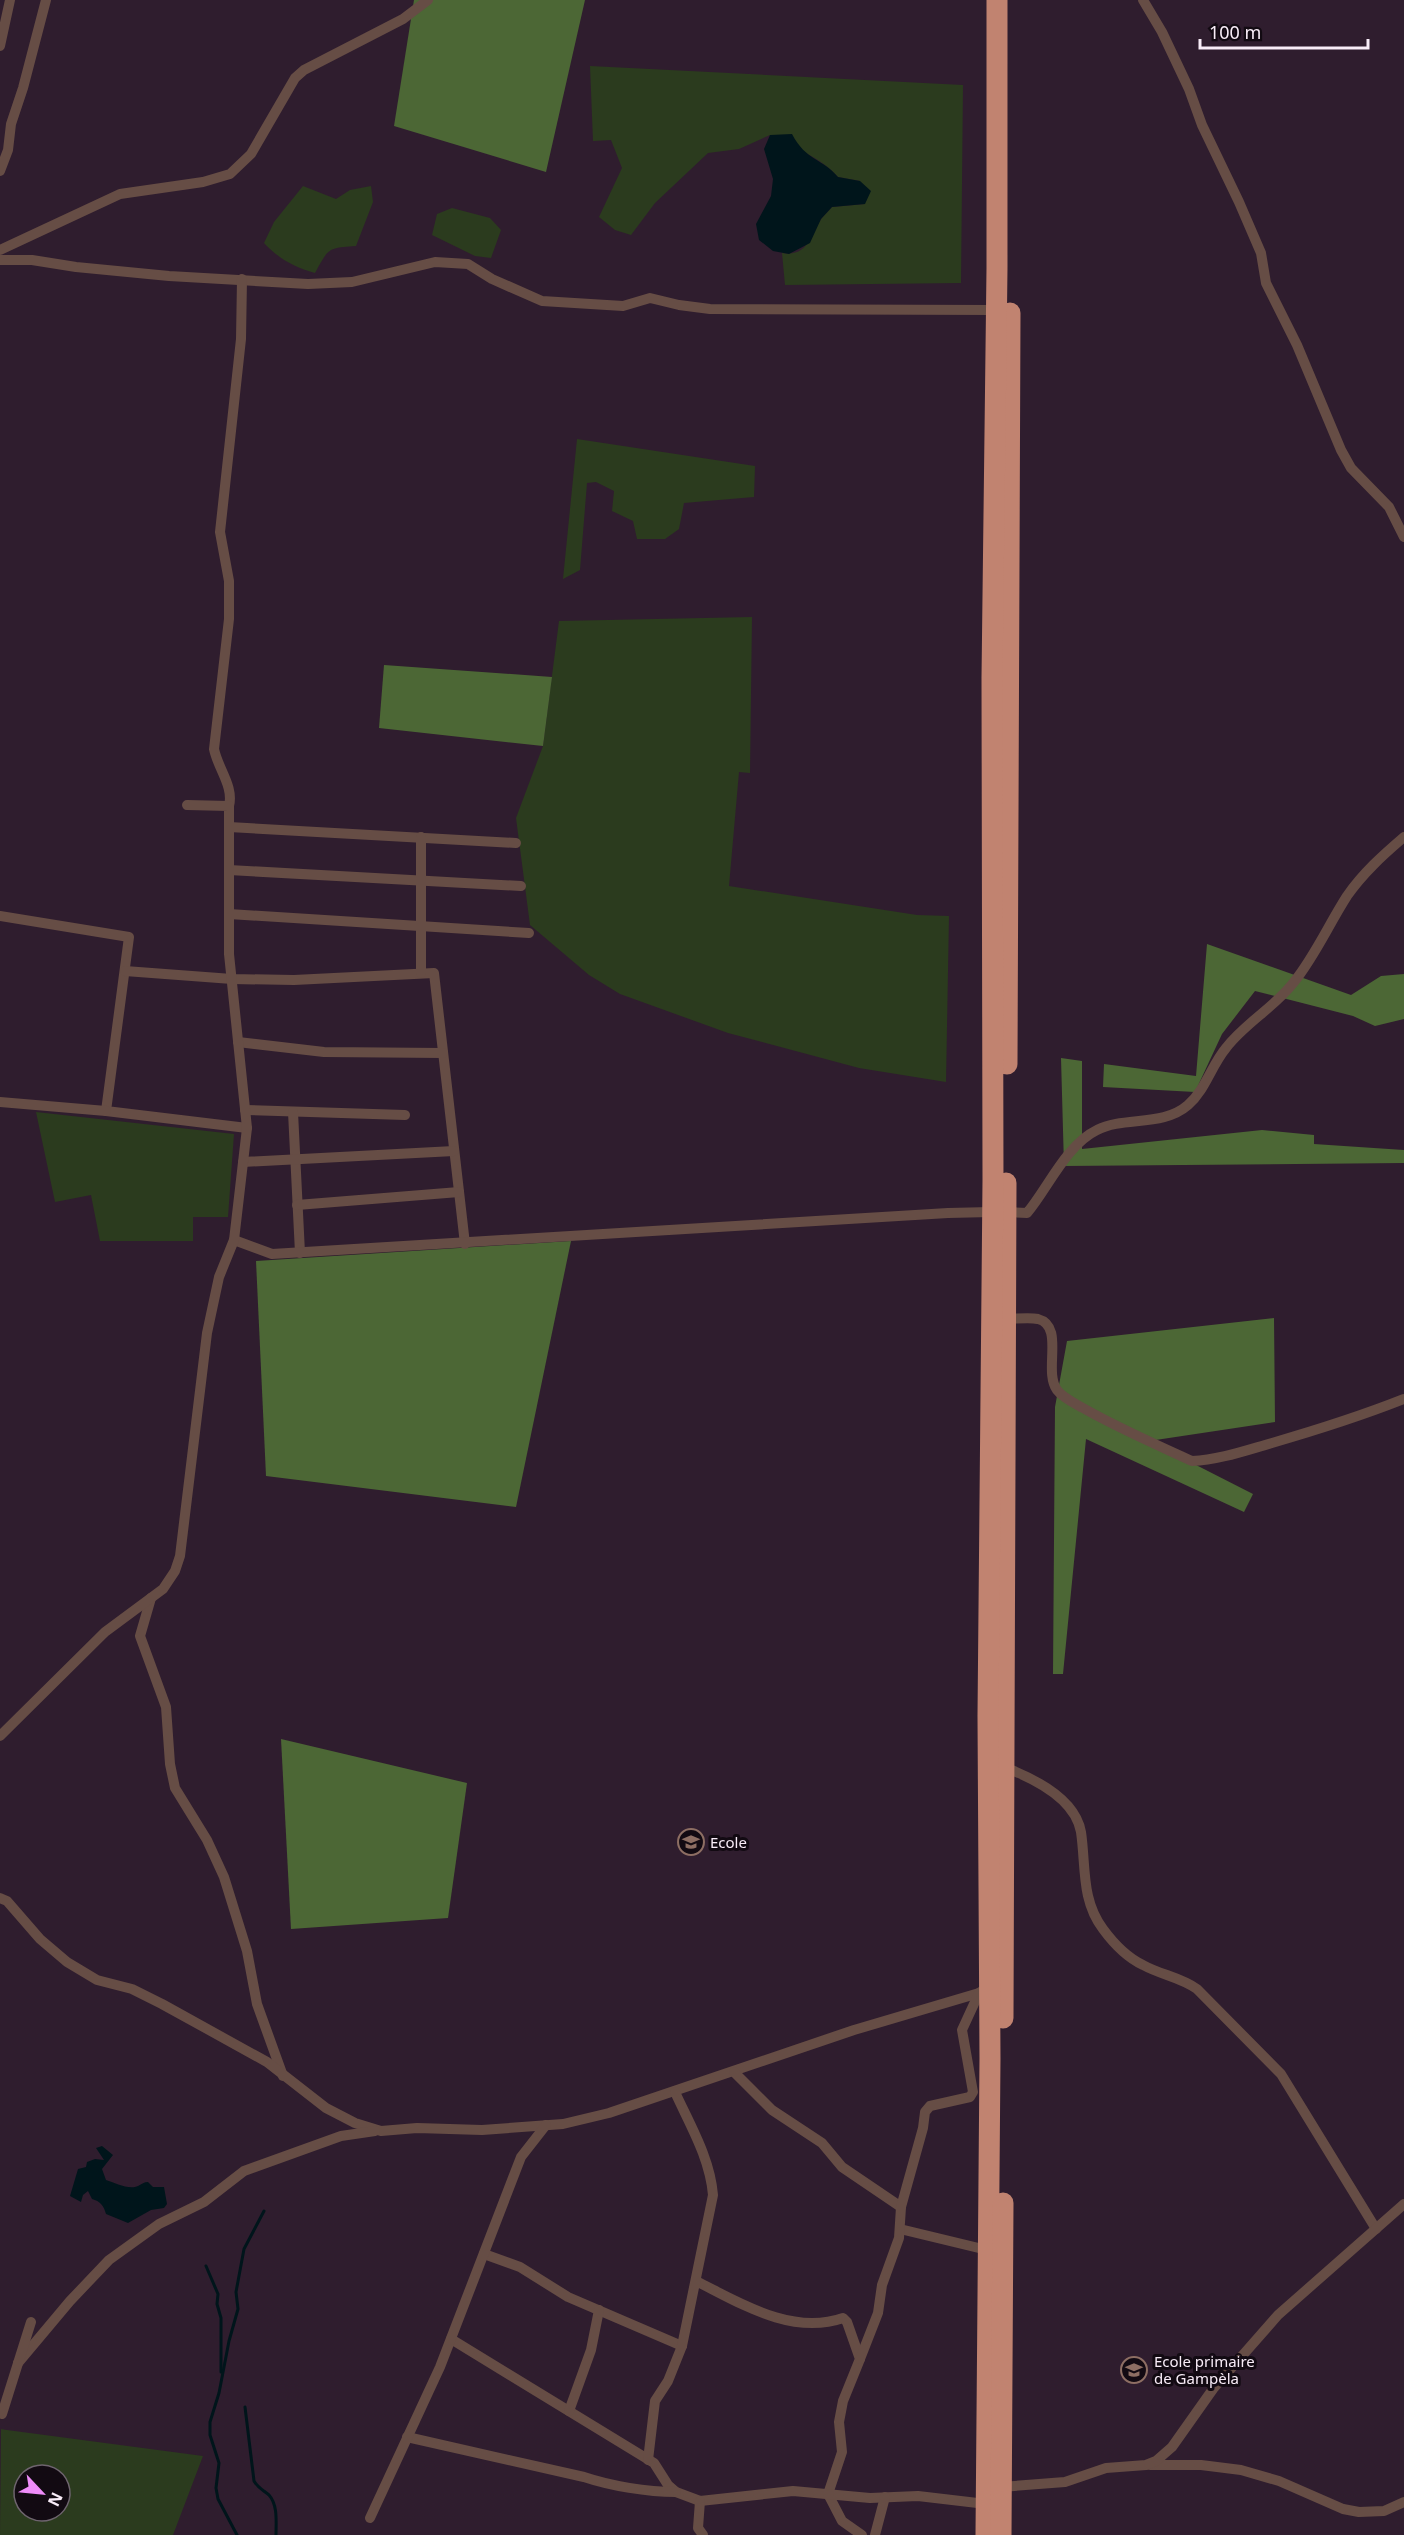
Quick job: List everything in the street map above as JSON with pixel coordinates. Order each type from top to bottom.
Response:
[{"type":"highway","points":[[997,0],[992,678],[993,1180],[999,1212],[1006,1319],[1001,2535]]},
{"type":"highway","points":[[986,2535],[987,2250],[984,1989],[987,1716],[999,1212],[1011,0]]},
{"type":"street","points":[[0,46],[10,0]]},
{"type":"street","points":[[0,171],[8,150],[11,124],[46,0]]},
{"type":"street","points":[[0,250],[120,194],[204,182],[230,174],[251,154],[295,78],[304,70],[404,19],[428,0]]},
{"type":"street","points":[[1143,0],[1162,32],[1189,89],[1202,125],[1239,202],[1261,252],[1266,283],[1297,345],[1341,450],[1351,468],[1389,507],[1404,537]]},
{"type":"street","points":[[0,260],[32,260],[76,267],[169,276],[308,284],[352,282],[435,262],[468,264],[492,279],[542,301],[623,306],[650,298],[711,309],[995,310]]},
{"type":"street","points":[[0,1736],[105,1632],[163,1589],[175,1571],[180,1556],[207,1333],[219,1277],[234,1240],[247,1128],[232,980],[229,914],[229,806],[232,795],[216,761],[214,749],[229,619],[229,581],[220,532],[241,339],[243,279]]},
{"type":"street","points":[[187,805],[229,806]]},
{"type":"street","points":[[229,827],[516,843]]},
{"type":"street","points":[[421,837],[421,973]]},
{"type":"street","points":[[234,1240],[272,1254],[465,1244],[788,1222],[999,1212],[1027,1213],[1059,1166],[1086,1136],[1109,1125],[1146,1121],[1187,1106],[1203,1089],[1226,1047],[1281,998],[1296,980],[1348,895],[1375,862],[1404,837]]},
{"type":"street","points":[[229,870],[521,886]]},
{"type":"street","points":[[229,914],[529,933]]},
{"type":"street","points":[[0,916],[129,937],[106,1111]]},
{"type":"street","points":[[124,971],[232,980],[294,980],[434,973],[465,1244]]},
{"type":"street","points":[[238,1042],[324,1052],[443,1053]]},
{"type":"street","points":[[0,1102],[106,1111],[247,1128]]},
{"type":"street","points":[[245,1110],[405,1115]]},
{"type":"street","points":[[293,1112],[300,1253]]},
{"type":"street","points":[[243,1162],[454,1151]]},
{"type":"street","points":[[297,1205],[459,1192]]},
{"type":"street","points":[[1006,1319],[1039,1319],[1049,1325],[1053,1335],[1051,1368],[1055,1388],[1062,1396],[1111,1424],[1192,1461],[1203,1461],[1310,1432],[1404,1399]]},
{"type":"street","points":[[151,1599],[140,1636],[166,1707],[170,1764],[175,1788],[207,1840],[224,1877],[247,1951],[257,2004],[284,2076]]},
{"type":"street","points":[[1004,1767],[1033,1778],[1059,1798],[1074,1815],[1081,1830],[1085,1891],[1101,1927],[1122,1953],[1144,1966],[1185,1980],[1197,1989],[1281,2074],[1376,2229]]},
{"type":"street","points":[[0,1898],[7,1901],[40,1939],[67,1962],[97,1980],[132,1989],[162,2004],[267,2062],[326,2108],[355,2123],[381,2131]]},
{"type":"street","points":[[18,2363],[70,2301],[109,2260],[159,2224],[204,2202],[244,2171],[341,2136],[417,2128],[482,2130],[563,2124],[609,2113],[854,2030],[984,1989]]},
{"type":"street","points":[[862,2535],[842,2521],[828,2494],[842,2452],[839,2422],[843,2401],[878,2313],[882,2285],[899,2238],[901,2207],[924,2128],[925,2112],[930,2106],[970,2097],[973,2092],[962,2030],[984,1989]]},
{"type":"street","points":[[734,2072],[772,2110],[822,2143],[842,2167],[901,2207]]},
{"type":"street","points":[[648,2460],[655,2401],[668,2381],[682,2346],[712,2195],[711,2176],[707,2162],[675,2092]]},
{"type":"street","points":[[370,2518],[451,2339],[521,2157],[546,2125]]},
{"type":"street","points":[[1146,2465],[1156,2461],[1172,2447],[1213,2389],[1293,2299],[1404,2204]]},
{"type":"street","points":[[900,2229],[987,2250]]},
{"type":"street","points":[[484,2253],[520,2267],[568,2296],[682,2346]]},
{"type":"street","points":[[696,2281],[751,2309],[790,2320],[815,2324],[843,2318],[847,2322],[860,2359]]},
{"type":"street","points":[[569,2411],[591,2350],[599,2310]]},
{"type":"street","points":[[1,2415],[31,2322]]},
{"type":"street","points":[[451,2339],[654,2463],[668,2485],[676,2492]]},
{"type":"street","points":[[407,2437],[605,2484],[636,2487],[652,2492],[676,2492],[700,2501],[793,2491],[885,2498],[918,2496],[986,2504]]},
{"type":"street","points":[[1001,2487],[1065,2482],[1106,2468],[1201,2464],[1241,2470],[1280,2481],[1343,2509],[1359,2512],[1384,2511],[1404,2502]]},
{"type":"street","points":[[875,2535],[885,2498]]},
{"type":"street","points":[[700,2501],[698,2528],[703,2535]]},
{"type":"green space","points":[[414,0],[585,0],[546,172],[394,126]]},
{"type":"green space","points":[[590,66],[963,85],[961,283],[785,285],[782,253],[791,254],[804,248],[822,218],[832,207],[865,204],[860,181],[838,177],[815,158],[770,135],[739,149],[708,153],[655,203],[631,235],[615,230],[599,217],[622,168],[611,140],[593,141]]},
{"type":"green space","points":[[303,186],[336,199],[350,190],[371,186],[373,202],[356,246],[330,251],[315,273],[287,262],[264,243],[274,222]]},
{"type":"green space","points":[[452,208],[490,218],[501,230],[491,258],[475,256],[432,235],[437,214]]},
{"type":"green space","points":[[577,439],[755,466],[754,497],[684,503],[679,529],[665,539],[637,539],[633,521],[612,511],[614,491],[596,482],[587,483],[580,570],[563,579]]},
{"type":"green space","points":[[752,617],[750,773],[739,772],[729,886],[917,915],[949,916],[946,1082],[859,1068],[728,1033],[620,994],[589,975],[530,925],[516,818],[543,746],[559,621]]},
{"type":"green space","points":[[384,665],[552,677],[543,746],[379,728]]},
{"type":"green space","points":[[1207,944],[1351,995],[1381,976],[1404,974],[1404,1019],[1375,1026],[1353,1016],[1255,991],[1222,1034],[1195,1092],[1103,1087],[1104,1064],[1196,1076]]},
{"type":"green space","points":[[1061,1058],[1082,1061],[1082,1149],[1262,1130],[1314,1135],[1314,1144],[1404,1150],[1404,1163],[1064,1166]]},
{"type":"green space","points":[[36,1112],[234,1134],[228,1217],[193,1217],[193,1241],[100,1241],[91,1195],[55,1202]]},
{"type":"green space","points":[[571,1241],[516,1507],[266,1476],[256,1261]]},
{"type":"green space","points":[[1274,1318],[1275,1422],[1149,1441],[1253,1494],[1244,1512],[1086,1439],[1063,1674],[1053,1674],[1055,1407],[1067,1341]]},
{"type":"green space","points":[[281,1739],[467,1783],[448,1918],[291,1929]]},
{"type":"green space","points":[[1,2429],[203,2456],[173,2535],[0,2535]]},
{"type":"water","points":[[792,134],[808,154],[838,177],[860,181],[871,191],[865,204],[832,207],[821,219],[810,243],[789,254],[773,251],[759,240],[756,224],[771,196],[773,179],[764,149],[770,135]]},
{"type":"water","points":[[102,2146],[113,2155],[102,2169],[106,2180],[130,2187],[148,2182],[153,2187],[164,2187],[167,2204],[164,2208],[151,2210],[128,2223],[106,2214],[101,2204],[92,2199],[88,2191],[83,2195],[81,2202],[70,2196],[78,2169],[86,2167],[87,2162],[95,2159],[104,2160],[96,2148]]},
{"type":"waterway","points":[[237,2535],[218,2499],[216,2488],[219,2463],[210,2435],[210,2422],[238,2309],[236,2292],[244,2249],[264,2211]]},
{"type":"waterway","points":[[206,2266],[218,2294],[217,2304],[221,2318],[221,2372]]},
{"type":"waterway","points":[[245,2407],[254,2481],[272,2499],[276,2514],[276,2535]]},
{"type":"place","name":"Ecole","points":[[691,1842]]},
{"type":"place","name":"Ecole primaire de Gampèla","points":[[1134,2370]]}]
